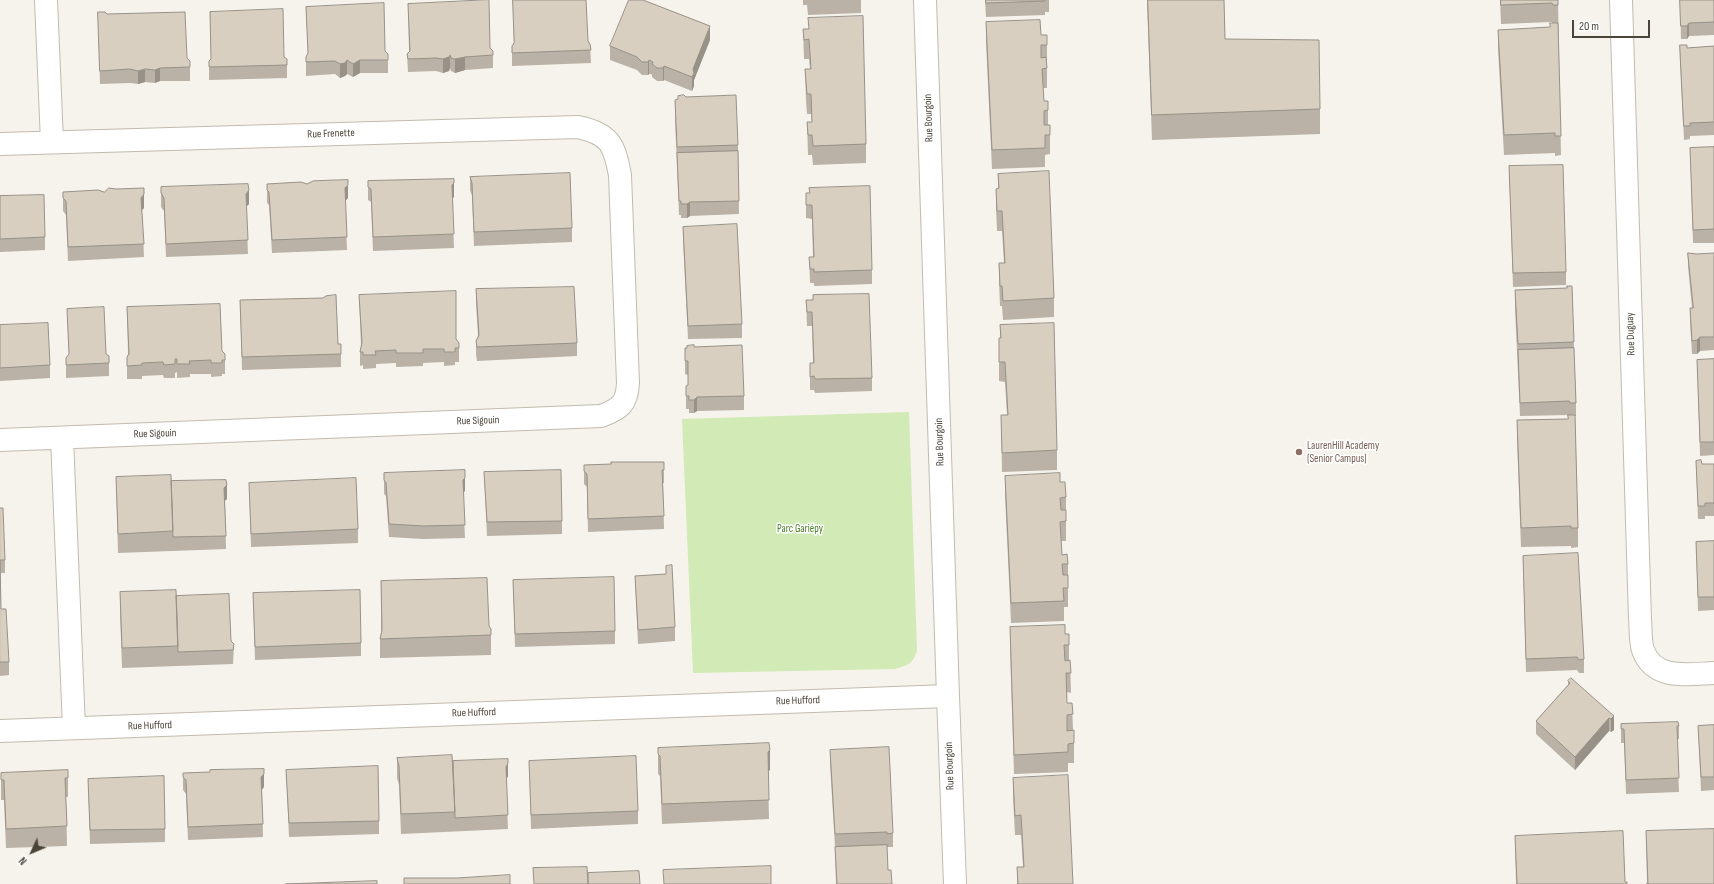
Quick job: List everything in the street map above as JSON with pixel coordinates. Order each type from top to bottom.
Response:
[{"type":"street","points":[[46,0],[52,142]]},
{"type":"street","name":"Rue Bourgoin","points":[[925,0],[948,696],[956,884]]},
{"type":"street","name":"Rue Duguay","points":[[1621,0],[1640,619],[1643,650],[1651,665],[1664,672],[1678,674],[1714,673]]},
{"type":"street","name":"Rue Frenette","points":[[0,144],[578,127],[594,130],[608,139]]},
{"type":"street","name":"Rue Sigouin","points":[[0,440],[601,416],[613,412],[622,405],[625,400],[628,383],[620,175],[617,155],[608,139]]},
{"type":"street","points":[[62,438],[74,728]]},
{"type":"street","name":"Rue Hufford","points":[[0,731],[948,696]]},
{"type":"green space","name":"Parc Gariépy","points":[[909,412],[917,650],[912,661],[907,665],[895,669],[693,673],[682,419]]},
{"type":"building","points":[[489,0],[490,48],[493,51],[493,55],[455,59],[451,58],[450,55],[449,57],[443,59],[408,59],[407,54],[410,51],[408,4]]},
{"type":"building","points":[[513,0],[586,0],[588,41],[591,50],[512,53],[512,46],[514,43]]},
{"type":"building","points":[[629,0],[643,0],[710,26],[693,69],[694,73],[692,77],[664,66],[663,68],[657,68],[652,64],[653,62],[649,60],[648,62],[642,62],[637,57],[610,46]]},
{"type":"building","points":[[986,0],[1045,0],[1045,1],[986,3]]},
{"type":"building","points":[[1148,0],[1224,0],[1225,39],[1319,40],[1320,109],[1152,115]]},
{"type":"building","points":[[1501,0],[1558,0],[1558,5],[1553,5],[1552,3],[1501,5]]},
{"type":"building","points":[[1680,0],[1714,0],[1714,22],[1689,23],[1687,26],[1681,26]]},
{"type":"building","points":[[384,3],[385,51],[388,54],[388,60],[360,60],[353,64],[347,60],[345,63],[340,64],[335,61],[306,62],[308,53],[306,7]]},
{"type":"building","points":[[283,9],[284,57],[287,59],[287,65],[209,67],[209,61],[211,59],[210,12]]},
{"type":"building","points":[[98,12],[105,12],[107,14],[185,12],[187,58],[190,61],[190,67],[160,68],[155,70],[145,69],[138,71],[130,69],[100,71]]},
{"type":"building","points":[[863,16],[866,144],[813,146],[812,135],[808,135],[807,122],[812,122],[811,94],[807,94],[805,69],[811,69],[809,39],[804,40],[803,29],[809,29],[808,18]]},
{"type":"building","points":[[1040,20],[1041,35],[1047,35],[1047,45],[1041,45],[1041,58],[1046,57],[1047,68],[1042,69],[1044,101],[1048,101],[1048,110],[1044,111],[1044,125],[1050,125],[1050,135],[1045,135],[1045,148],[992,150],[986,22]]},
{"type":"building","points":[[1550,23],[1558,23],[1561,136],[1555,136],[1555,133],[1504,135],[1498,30],[1550,27]]},
{"type":"building","points":[[1680,45],[1687,45],[1687,48],[1714,46],[1714,122],[1690,123],[1690,126],[1684,126]]},
{"type":"building","points":[[684,95],[686,97],[736,95],[738,145],[677,147],[675,100],[678,99],[678,96]]},
{"type":"building","points":[[1714,147],[1714,229],[1693,230],[1690,148]]},
{"type":"building","points":[[738,151],[739,201],[690,202],[687,204],[681,204],[681,201],[679,201],[677,153]]},
{"type":"building","points":[[1563,165],[1566,272],[1513,273],[1509,166]]},
{"type":"building","points":[[1049,171],[1054,298],[1003,301],[1002,286],[1000,286],[999,263],[1005,263],[1002,211],[997,211],[996,189],[999,188],[998,174]]},
{"type":"building","points":[[570,173],[572,228],[474,232],[472,183],[470,177]]},
{"type":"building","points":[[454,179],[454,183],[452,185],[454,234],[373,237],[371,189],[368,187],[368,181]]},
{"type":"building","points":[[348,180],[348,185],[345,188],[347,237],[272,240],[269,192],[267,190],[267,184],[301,182],[307,184],[313,181]]},
{"type":"building","points":[[248,184],[249,190],[246,194],[248,240],[166,244],[164,198],[161,193],[161,187]]},
{"type":"building","points":[[870,186],[872,270],[814,272],[814,269],[810,269],[809,257],[814,257],[812,205],[806,205],[806,193],[810,193],[809,188]]},
{"type":"building","points":[[109,188],[144,188],[144,194],[141,198],[144,244],[68,247],[66,201],[63,198],[63,192],[98,190],[104,192]]},
{"type":"building","points":[[44,195],[45,237],[0,239],[0,196]]},
{"type":"building","points":[[737,224],[742,324],[688,326],[683,227]]},
{"type":"building","points":[[1688,253],[1714,253],[1714,337],[1700,337],[1697,340],[1692,341],[1690,308],[1693,308]]},
{"type":"building","points":[[1567,286],[1572,286],[1574,342],[1518,344],[1515,290],[1567,288]]},
{"type":"building","points":[[574,287],[577,343],[477,347],[476,341],[479,335],[476,289]]},
{"type":"building","points":[[456,291],[456,339],[459,343],[459,348],[455,348],[455,352],[444,352],[444,349],[423,349],[423,353],[396,353],[396,350],[375,351],[376,355],[363,355],[363,352],[360,352],[362,342],[359,295]]},
{"type":"building","points":[[869,294],[872,378],[815,379],[814,376],[810,377],[810,363],[814,363],[812,312],[807,312],[806,300],[813,300],[813,295]]},
{"type":"building","points":[[336,295],[338,344],[341,344],[341,354],[242,357],[240,300],[323,298],[326,296]]},
{"type":"building","points":[[220,304],[222,351],[225,354],[225,360],[222,360],[222,363],[211,363],[211,360],[189,361],[190,364],[177,364],[177,359],[175,359],[175,364],[164,365],[163,362],[142,363],[142,365],[127,366],[127,357],[129,354],[127,307]]},
{"type":"building","points":[[104,307],[106,354],[109,356],[109,363],[66,365],[66,358],[69,354],[67,309]]},
{"type":"building","points":[[48,323],[50,365],[0,368],[0,325]]},
{"type":"building","points":[[1054,323],[1057,450],[1002,453],[1001,415],[1008,415],[1005,362],[999,362],[999,338],[1001,338],[1000,325]]},
{"type":"building","points":[[694,345],[694,347],[742,345],[744,396],[697,397],[694,400],[689,400],[689,396],[686,396],[686,386],[688,385],[688,361],[685,361],[685,348],[687,348],[687,346]]},
{"type":"building","points":[[1574,348],[1576,403],[1570,403],[1569,401],[1520,403],[1518,350]]},
{"type":"building","points":[[1714,359],[1714,442],[1700,442],[1697,360]]},
{"type":"building","points":[[1568,415],[1575,415],[1578,528],[1571,528],[1571,526],[1521,528],[1517,420],[1568,419]]},
{"type":"building","points":[[1701,460],[1702,464],[1714,464],[1714,503],[1705,503],[1705,506],[1698,506],[1696,461]]},
{"type":"building","points":[[611,462],[664,462],[664,470],[662,470],[664,516],[588,519],[587,474],[584,471],[584,465],[611,464]]},
{"type":"building","points":[[465,470],[465,478],[463,480],[465,525],[423,526],[389,524],[384,473]]},
{"type":"building","points":[[561,470],[562,521],[487,522],[484,472]]},
{"type":"building","points":[[1060,473],[1060,482],[1065,482],[1066,497],[1060,498],[1061,510],[1066,510],[1066,521],[1060,522],[1062,555],[1067,554],[1068,564],[1062,564],[1063,575],[1068,575],[1068,588],[1063,588],[1064,601],[1011,603],[1005,476]]},
{"type":"building","points":[[171,475],[173,531],[118,534],[116,477]]},
{"type":"building","points":[[356,478],[358,529],[251,534],[249,483]]},
{"type":"building","points":[[226,480],[227,485],[224,488],[226,536],[173,537],[171,481]]},
{"type":"building","points":[[0,508],[3,508],[5,560],[0,560]]},
{"type":"building","points":[[1714,541],[1714,597],[1698,597],[1696,542]]},
{"type":"building","points":[[1578,553],[1584,659],[1579,660],[1577,657],[1526,659],[1523,556]]},
{"type":"building","points":[[0,560],[1,609],[6,609],[9,662],[0,662]]},
{"type":"building","points":[[672,565],[675,627],[638,630],[635,576],[666,574],[666,566]]},
{"type":"building","points":[[614,577],[615,631],[515,634],[513,580]]},
{"type":"building","points":[[487,578],[489,626],[491,629],[491,635],[380,639],[382,630],[381,581]]},
{"type":"building","points":[[176,590],[178,646],[122,648],[120,592]]},
{"type":"building","points":[[360,590],[361,643],[255,647],[253,593]]},
{"type":"building","points":[[229,594],[231,641],[234,644],[233,650],[178,652],[176,596]]},
{"type":"building","points":[[1065,625],[1065,634],[1069,634],[1069,645],[1064,645],[1065,661],[1070,660],[1071,673],[1066,673],[1067,703],[1072,703],[1073,714],[1067,715],[1067,731],[1074,730],[1074,743],[1068,744],[1068,752],[1014,755],[1010,627]]},
{"type":"building","points":[[1571,678],[1614,716],[1611,719],[1609,718],[1575,757],[1536,721],[1570,683],[1568,681]]},
{"type":"building","points":[[1678,722],[1679,778],[1626,780],[1624,729],[1621,729],[1621,724]]},
{"type":"building","points":[[1714,725],[1714,777],[1701,777],[1698,726]]},
{"type":"building","points":[[769,743],[769,800],[662,804],[660,756],[658,754],[658,748]]},
{"type":"building","points":[[889,747],[893,833],[835,834],[830,750]]},
{"type":"building","points":[[452,755],[455,812],[401,814],[399,766],[397,758]]},
{"type":"building","points":[[636,756],[638,811],[531,815],[529,761]]},
{"type":"building","points":[[508,759],[506,767],[508,815],[455,818],[453,761]]},
{"type":"building","points":[[378,766],[379,821],[289,823],[286,770]]},
{"type":"building","points":[[264,769],[264,774],[261,777],[263,824],[188,827],[186,780],[183,777],[183,773],[210,772],[210,770]]},
{"type":"building","points":[[68,770],[68,778],[65,778],[67,826],[6,829],[4,780],[1,780],[1,773]]},
{"type":"building","points":[[1068,775],[1073,884],[1018,884],[1017,867],[1024,867],[1021,815],[1015,816],[1013,778]]},
{"type":"building","points":[[164,776],[165,829],[90,830],[88,779]]},
{"type":"building","points":[[1714,829],[1714,884],[1648,884],[1646,831]]},
{"type":"building","points":[[1623,831],[1625,882],[1627,882],[1627,884],[1517,884],[1515,836]]},
{"type":"building","points":[[887,845],[888,870],[891,870],[892,884],[837,884],[835,847]]},
{"type":"building","points":[[771,866],[771,884],[664,884],[663,870]]},
{"type":"building","points":[[587,867],[588,884],[534,884],[533,868]]},
{"type":"building","points":[[639,871],[640,884],[588,884],[588,873]]},
{"type":"building","points":[[510,875],[510,884],[404,884],[404,878],[457,878]]},
{"type":"building","points":[[377,881],[377,884],[286,884]]},
{"type":"place","name":"LaurenHill Academy (Senior Campus)","points":[[1299,452]]}]
